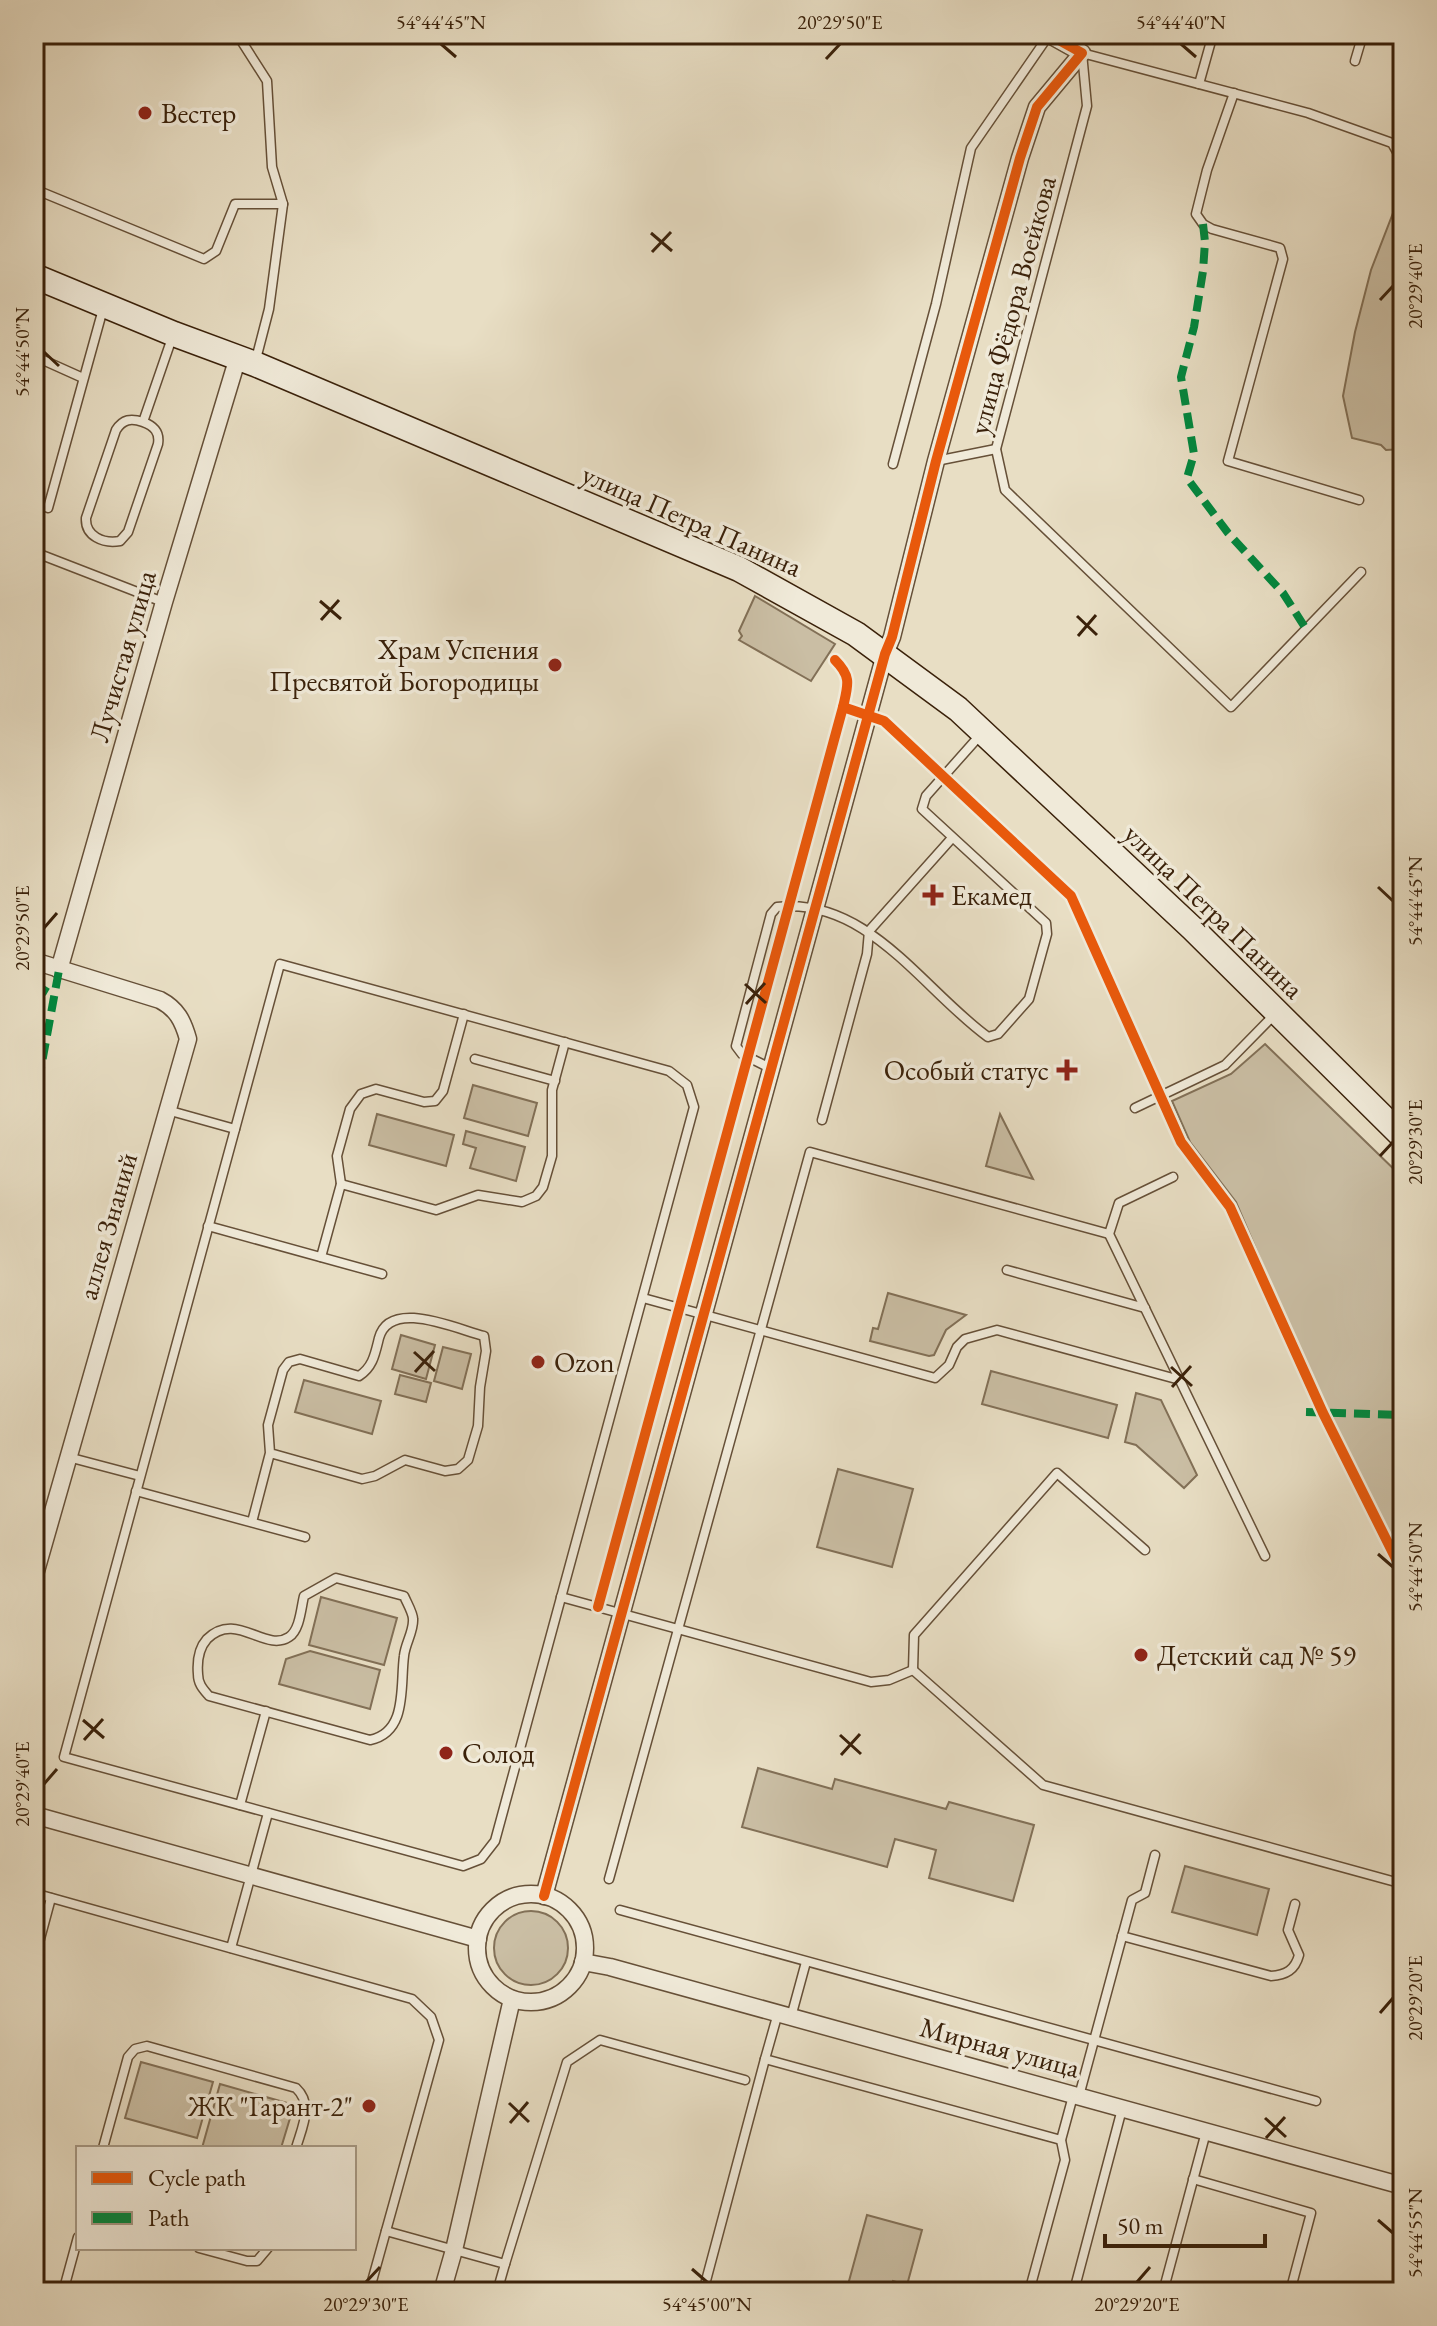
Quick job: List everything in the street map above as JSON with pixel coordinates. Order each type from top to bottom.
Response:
[{"type":"main road","name":"улица Петра Панина","points":[[34,276],[174,334],[247,360],[757,577],[856,634],[958,709],[1192,928],[1403,1137]]},
{"type":"street","points":[[544,1896],[892,637],[936,461],[1020,158],[1037,107],[1082,53],[1048,34]]},
{"type":"street","name":"Лучистая улица","points":[[59,970],[164,602],[247,360]]},
{"type":"street","name":"аллея Знаний","points":[[34,961],[160,1000],[182,1019],[188,1039],[34,1578]]},
{"type":"street","points":[[34,1815],[478,1939]]},
{"type":"street","points":[[519,1896],[544,1896],[564,1906],[578,1921],[585,1941],[583,1962],[574,1981],[553,1998],[533,2002],[512,1999],[494,1988],[485,1975],[478,1955],[478,1939],[486,1920],[500,1904],[519,1896]]},
{"type":"street","name":"Мирная улица","points":[[583,1962],[1403,2186]]},
{"type":"street","points":[[442,2292],[512,1999]]},
{"type":"lane","points":[[237,34],[267,81],[272,167],[283,204],[269,309],[247,360]]},
{"type":"lane","points":[[893,464],[936,304],[971,148],[1048,34]]},
{"type":"lane","points":[[1199,84],[1213,34]]},
{"type":"lane","points":[[1355,61],[1363,34]]},
{"type":"lane","points":[[1082,53],[1308,113],[1392,143],[1401,159]]},
{"type":"lane","name":"улица Фёдора Воейкова","points":[[1082,53],[1087,106],[996,449],[1005,490],[1231,707],[1361,572]]},
{"type":"lane","points":[[1234,93],[1207,170],[1196,214],[1203,224],[1212,229],[1280,248],[1283,259],[1228,461],[1359,500]]},
{"type":"lane","points":[[34,189],[204,259],[216,251],[235,204],[283,204]]},
{"type":"lane","points":[[48,508],[104,304]]},
{"type":"lane","points":[[143,422],[174,334]]},
{"type":"lane","points":[[34,356],[83,378]]},
{"type":"lane","points":[[130,419],[143,422],[154,427],[158,444],[128,532],[120,541],[107,542],[91,535],[87,530],[86,518],[119,424],[130,419]]},
{"type":"lane","points":[[936,461],[996,449]]},
{"type":"lane","points":[[34,552],[164,602]]},
{"type":"lane","points":[[772,1069],[738,1050],[737,1041],[774,909],[781,906],[816,908],[869,931],[982,1033],[992,1037],[1029,999],[1048,928],[1041,917],[922,809],[923,802],[983,732]]},
{"type":"lane","points":[[822,1120],[867,954],[869,931],[952,838]]},
{"type":"lane","points":[[280,964],[565,1042],[669,1071],[687,1085],[694,1107],[495,1841],[481,1859],[463,1866],[64,1757],[280,964]]},
{"type":"lane","points":[[1135,1108],[1225,1065],[1276,1013]]},
{"type":"lane","points":[[321,1257],[341,1184],[337,1156],[350,1109],[361,1094],[376,1089],[424,1102],[435,1101],[443,1091],[464,1014]]},
{"type":"lane","points":[[341,1184],[436,1210],[478,1195],[522,1202],[536,1196],[543,1187],[552,1156],[552,1090],[565,1042]]},
{"type":"lane","points":[[475,1059],[555,1081]]},
{"type":"lane","points":[[167,1110],[235,1129]]},
{"type":"lane","points":[[609,1879],[810,1152],[1109,1234]]},
{"type":"lane","points":[[1173,1177],[1119,1203],[1109,1234],[1265,1556]]},
{"type":"lane","points":[[208,1226],[382,1274]]},
{"type":"lane","points":[[1007,1270],[1145,1308]]},
{"type":"lane","points":[[643,1298],[935,1378],[949,1365],[957,1347],[965,1339],[997,1330],[1180,1380]]},
{"type":"lane","points":[[252,1522],[270,1453],[268,1425],[283,1370],[289,1362],[300,1359],[359,1376],[373,1361],[381,1330],[391,1320],[408,1315],[484,1336],[486,1351],[478,1426],[468,1460],[458,1469],[445,1471],[405,1460],[375,1476],[362,1479],[270,1453]]},
{"type":"lane","points":[[67,1456],[140,1476]]},
{"type":"lane","points":[[913,1670],[914,1635],[1057,1473],[1145,1550]]},
{"type":"lane","points":[[136,1491],[305,1537]]},
{"type":"lane","points":[[336,1578],[404,1596],[413,1619],[404,1654],[403,1690],[393,1727],[384,1737],[370,1740],[266,1711],[209,1696],[198,1682],[197,1664],[203,1644],[215,1632],[228,1627],[276,1640],[287,1639],[295,1631],[304,1596],[336,1578]]},
{"type":"lane","points":[[561,1597],[871,1682],[889,1680],[913,1670]]},
{"type":"lane","points":[[913,1670],[1043,1785],[1403,1884]]},
{"type":"lane","points":[[240,1805],[266,1711]]},
{"type":"lane","points":[[231,1948],[268,1813]]},
{"type":"lane","points":[[1029,2292],[1065,2160],[1061,2140],[1094,2041],[1132,1900],[1145,1893],[1155,1855]]},
{"type":"lane","points":[[34,1893],[412,1999],[431,2017],[439,2040],[369,2292]]},
{"type":"lane","points":[[34,1961],[51,1898]]},
{"type":"lane","points":[[1122,1936],[1279,1976],[1292,1970],[1299,1955],[1288,1930],[1295,1904]]},
{"type":"lane","points":[[620,1910],[1316,2101]]},
{"type":"lane","points":[[703,2292],[765,2059],[806,1962]]},
{"type":"lane","points":[[497,2292],[567,2062],[600,2040],[745,2080]]},
{"type":"lane","points":[[104,2146],[128,2057],[135,2049],[147,2046],[296,2088],[305,2096],[307,2109],[297,2146]]},
{"type":"lane","points":[[765,2059],[1061,2140]]},
{"type":"lane","points":[[1094,2292],[1075,2287],[1122,2108]]},
{"type":"lane","points":[[1163,2292],[1206,2131]]},
{"type":"lane","points":[[1193,2179],[1311,2213],[1290,2292]]},
{"type":"lane","points":[[386,2231],[505,2264]]},
{"type":"lane","points":[[63,2292],[76,2244]]},
{"type":"lane","points":[[206,2250],[247,2261],[257,2261],[266,2250]]},
{"type":"shaded area","points":[[1400,195],[1403,196],[1403,449],[1386,450],[1381,445],[1352,438],[1343,396],[1371,270]]},
{"type":"shaded area","points":[[755,596],[835,644],[811,681],[739,640],[742,636],[739,631]]},
{"type":"shaded area","points":[[1265,1044],[1403,1178],[1403,1566],[1316,1390],[1236,1202],[1190,1142],[1172,1101],[1231,1074]]},
{"type":"shaded area","points":[[473,1085],[537,1103],[528,1136],[464,1118]]},
{"type":"shaded area","points":[[377,1114],[454,1135],[446,1166],[369,1145]]},
{"type":"shaded area","points":[[1000,1114],[1033,1179],[986,1166]]},
{"type":"shaded area","points":[[466,1131],[525,1147],[516,1181],[470,1168],[476,1148],[463,1144]]},
{"type":"shaded area","points":[[888,1293],[966,1315],[946,1330],[934,1355],[870,1341],[873,1328],[878,1329]]},
{"type":"shaded area","points":[[401,1335],[435,1345],[426,1379],[392,1369]]},
{"type":"shaded area","points":[[443,1347],[471,1354],[462,1389],[434,1381]]},
{"type":"shaded area","points":[[991,1371],[1117,1405],[1108,1438],[982,1404]]},
{"type":"shaded area","points":[[400,1375],[431,1383],[426,1402],[395,1394]]},
{"type":"shaded area","points":[[304,1380],[381,1401],[372,1434],[295,1412]]},
{"type":"shaded area","points":[[1136,1393],[1161,1400],[1197,1475],[1184,1488],[1136,1445],[1125,1442]]},
{"type":"shaded area","points":[[838,1469],[913,1489],[892,1567],[817,1547]]},
{"type":"shaded area","points":[[321,1597],[397,1618],[384,1665],[309,1645]]},
{"type":"shaded area","points":[[310,1651],[380,1670],[370,1709],[279,1684],[286,1659]]},
{"type":"shaded area","points":[[758,1768],[832,1789],[835,1779],[946,1809],[949,1802],[1034,1825],[1013,1901],[929,1878],[936,1850],[895,1839],[887,1867],[742,1827]]},
{"type":"shaded area","points":[[1185,1866],[1269,1889],[1257,1935],[1172,1912]]},
{"type":"shaded area","points":[[524,1911],[538,1911],[552,1917],[562,1927],[568,1948],[566,1962],[552,1979],[538,1985],[524,1985],[510,1979],[500,1969],[494,1955],[494,1941],[500,1927],[510,1917]]},
{"type":"shaded area","points":[[141,2062],[213,2082],[197,2138],[125,2118]]},
{"type":"shaded area","points":[[220,2084],[294,2105],[282,2146],[203,2146]]},
{"type":"shaded area","points":[[867,2215],[922,2230],[907,2285],[893,2281],[890,2292],[846,2292]]},
{"type":"marked path","points":[[1203,224],[1203,271],[1194,327],[1181,377],[1194,454],[1187,478],[1228,533],[1283,593],[1306,629]]},
{"type":"marked path","points":[[34,1106],[59,970]]},
{"type":"marked path","points":[[34,984],[54,996]]},
{"type":"marked path","points":[[1306,1412],[1403,1415]]},
{"type":"cycle path","points":[[544,1896],[892,637],[936,461],[1020,158],[1037,107],[1082,53],[1048,34]]},
{"type":"cycle path","points":[[598,1607],[843,707],[847,682],[844,671],[835,660]]},
{"type":"cycle path","points":[[843,707],[884,721],[1071,896],[1181,1142],[1230,1207],[1323,1413],[1403,1573]]},
{"type":"place","name":"Вестер","points":[[145,113]]},
{"type":"place","name":"Храм Успения Пресвятой Богородицы","points":[[555,665]]},
{"type":"place","name":"Екамед","points":[[933,895]]},
{"type":"place","name":"Особый статус","points":[[1067,1070]]},
{"type":"place","name":"Ozon","points":[[538,1362]]},
{"type":"place","name":"Детский сад № 59","points":[[1141,1655]]},
{"type":"place","name":"Солод","points":[[446,1753]]},
{"type":"place","name":"ЖК \"Гарант-2\"","points":[[369,2106]]}]
